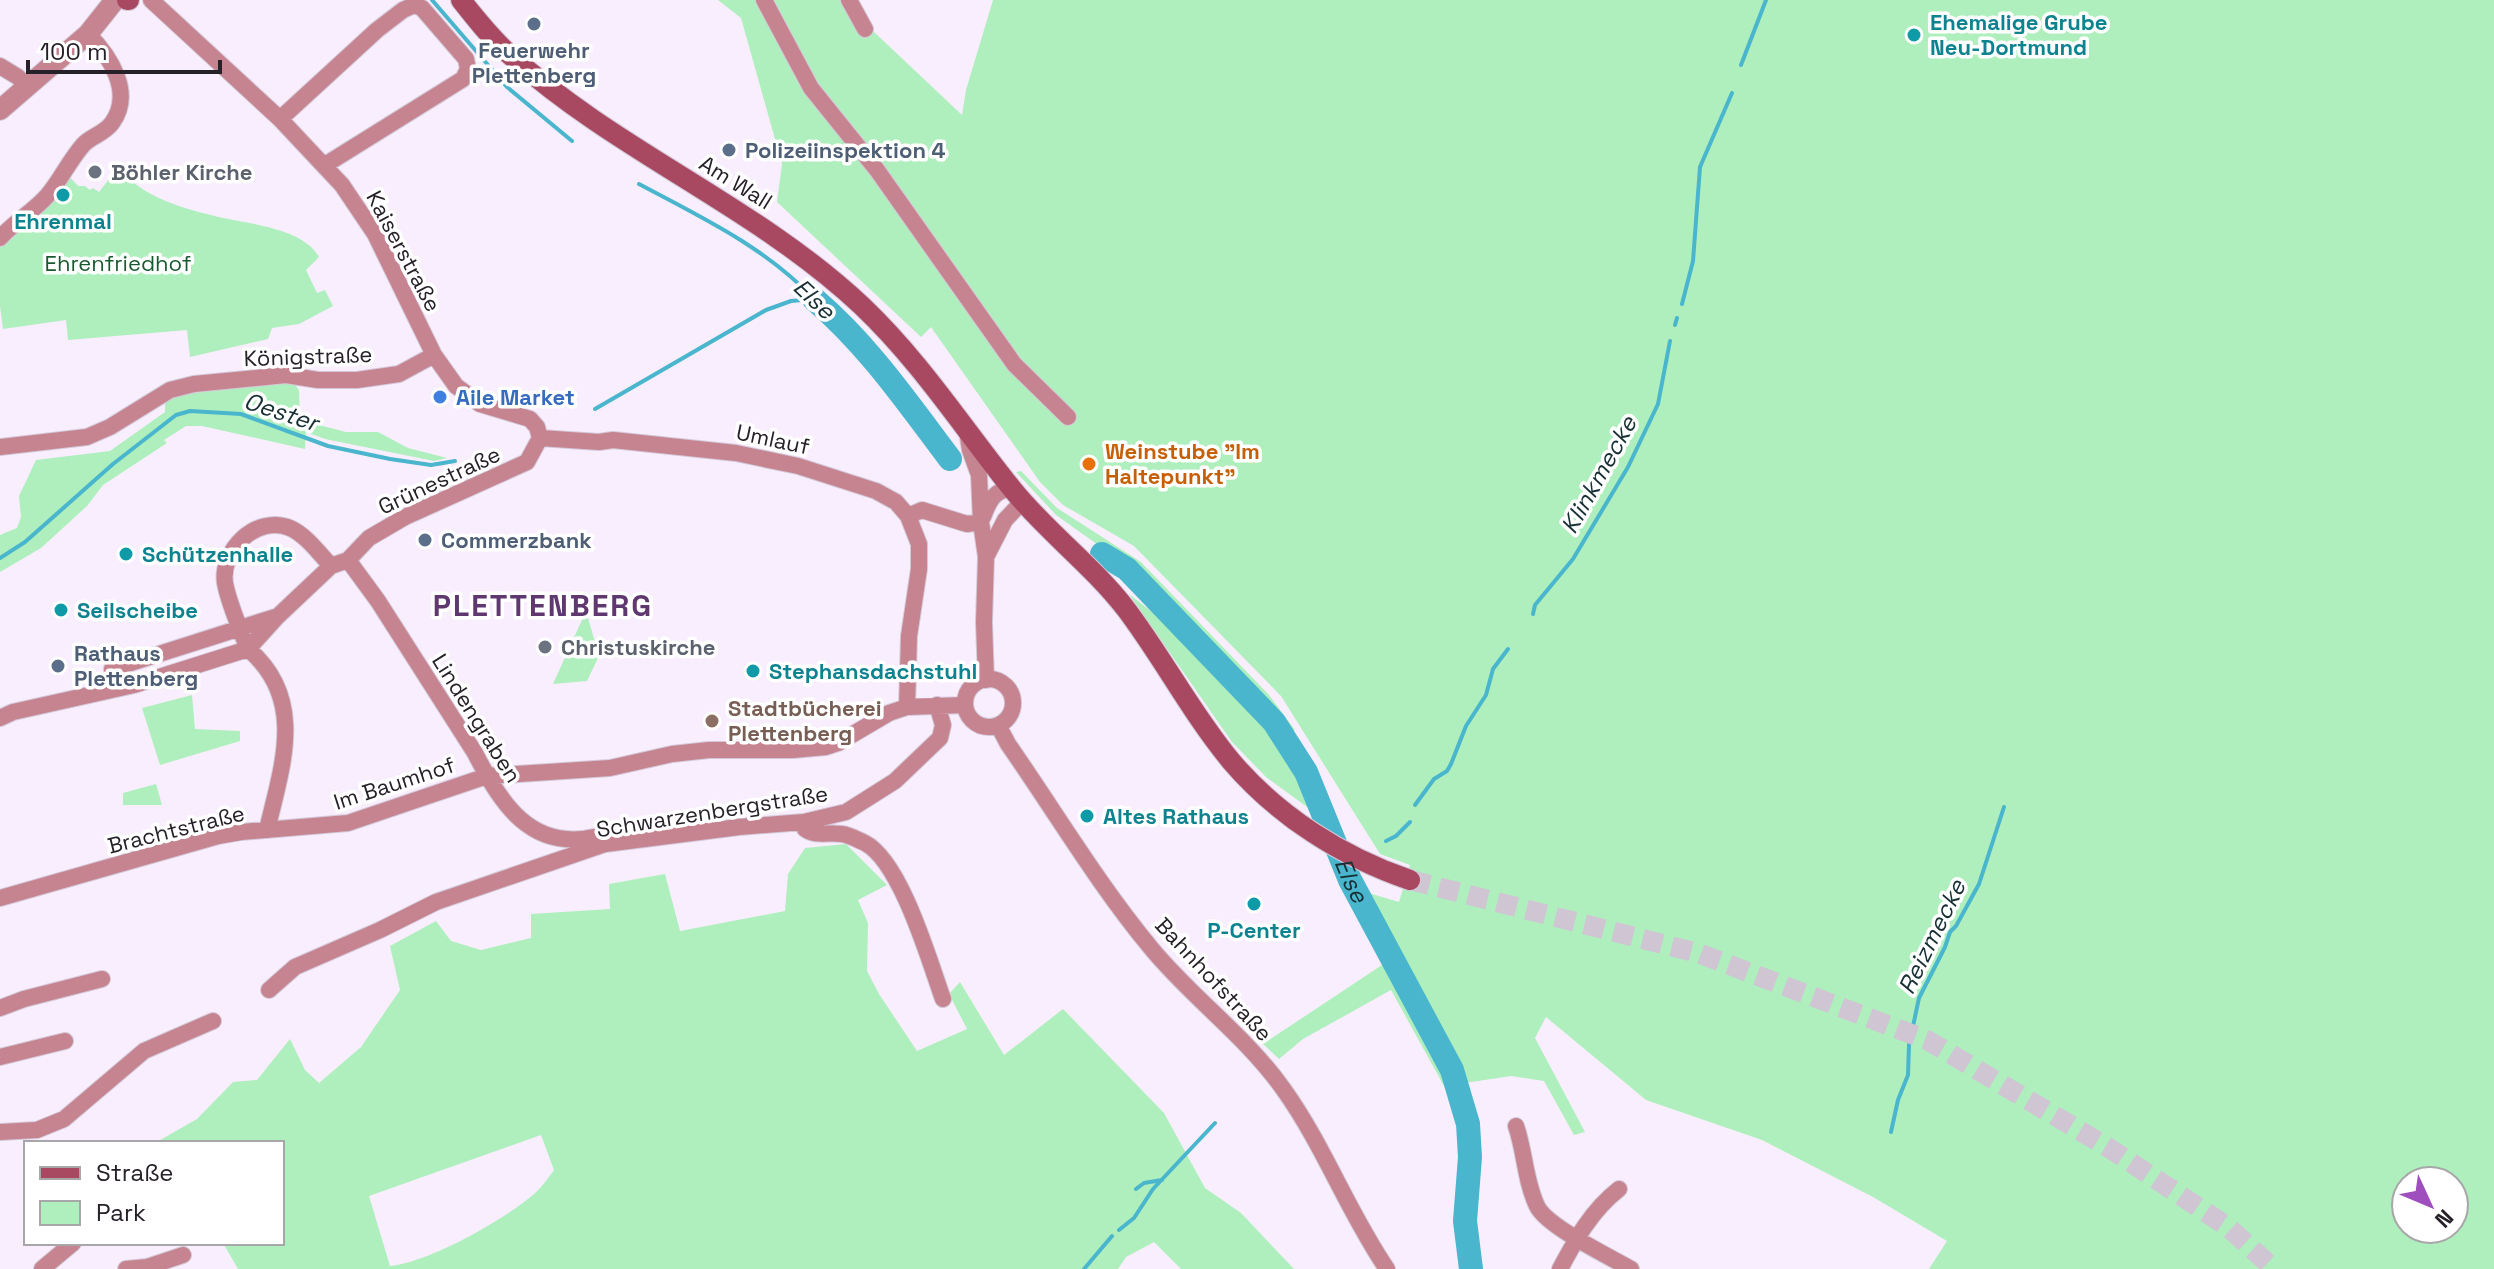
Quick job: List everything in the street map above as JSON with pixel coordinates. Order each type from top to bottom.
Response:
[{"type":"main road","name":"Am Wall","points":[[461,0],[508,53],[564,99],[748,218],[830,277],[865,308],[916,363],[1018,495]]},
{"type":"main road","points":[[1018,495],[1088,564],[1125,608],[1231,760],[1265,795],[1306,828],[1365,862],[1410,880]]},
{"type":"street","points":[[0,110],[88,34],[115,0]]},
{"type":"street","name":"Kaiserstraße","points":[[151,0],[280,119],[349,195],[375,234],[434,355],[450,379],[480,404],[530,419],[537,427],[540,438]]},
{"type":"street","points":[[764,0],[811,88],[877,170],[1014,364],[1068,417]]},
{"type":"street","points":[[849,0],[865,29]]},
{"type":"street","points":[[280,119],[377,30],[403,10],[414,5],[422,8],[466,59],[468,69],[463,79],[325,165]]},
{"type":"street","points":[[0,238],[47,196],[84,143],[111,125],[119,109],[121,96],[112,64],[88,34]]},
{"type":"street","points":[[0,66],[27,87]]},
{"type":"street","name":"Königstraße","points":[[0,447],[87,437],[110,427],[170,390],[194,384],[286,375],[318,380],[357,380],[399,374],[434,355]]},
{"type":"street","name":"Am Wall","points":[[966,426],[979,475],[986,557],[986,680]]},
{"type":"street","name":"Umlauf","points":[[540,438],[613,440],[752,456],[820,472],[876,491],[896,502],[908,516]]},
{"type":"street","name":"Grünestraße","points":[[248,649],[331,566],[348,560],[369,538],[405,517],[527,462],[540,438]]},
{"type":"street","points":[[965,705],[907,707],[909,636],[920,556],[917,534],[908,516],[922,510],[967,524],[981,522],[998,491],[1018,495]]},
{"type":"street","name":"Am Wall","points":[[986,557],[1018,495]]},
{"type":"street","name":"Brachtstraße","points":[[0,898],[205,839],[267,830],[281,766],[286,714],[264,663],[248,649],[225,583],[226,573],[235,544],[247,534],[267,526],[282,525],[292,528],[308,541],[331,566]]},
{"type":"street","name":"Lindengraben","points":[[348,560],[378,601],[509,810],[526,825],[563,840],[578,841],[594,837],[605,844]]},
{"type":"street","name":"Grünestraße","points":[[116,689],[112,669],[277,617]]},
{"type":"street","points":[[0,718],[13,712],[116,689],[248,649]]},
{"type":"street","points":[[986,680],[1002,684],[1012,698],[1010,714],[998,725],[988,727],[976,723],[965,705],[972,687],[986,680]]},
{"type":"street","name":"Schwarzenbergstraße","points":[[269,990],[295,967],[436,902],[605,844],[804,822],[824,819],[855,807],[911,767],[932,747],[943,732],[937,705]]},
{"type":"street","name":"Im Baumhof","points":[[267,830],[348,823],[487,776],[610,768],[672,754],[709,750],[826,747],[889,713],[907,707]]},
{"type":"street","name":"Bahnhofstraße","points":[[998,725],[1095,875],[1152,949],[1264,1064],[1284,1089],[1310,1129],[1387,1269]]},
{"type":"street","points":[[804,822],[805,829],[810,833],[841,834],[870,845],[885,862],[903,891],[943,999]]},
{"type":"street","points":[[0,1008],[102,979]]},
{"type":"street","points":[[0,1132],[37,1130],[64,1119],[144,1051],[213,1021]]},
{"type":"street","points":[[0,1057],[65,1041]]},
{"type":"street","points":[[1516,1126],[1538,1210],[1548,1220],[1631,1269]]},
{"type":"street","points":[[1560,1269],[1576,1237],[1601,1203],[1619,1189]]},
{"type":"street","points":[[42,1269],[71,1245]]},
{"type":"street","points":[[126,1269],[147,1267],[183,1255]]},
{"type":"green space","points":[[718,0],[849,0],[856,15],[962,115],[966,90],[993,0],[2494,0],[2494,1269],[1929,1269],[1947,1241],[1873,1197],[1762,1140],[1646,1100],[1546,1017],[1535,1038],[1585,1132],[1574,1135],[1544,1081],[1511,1076],[1444,1086],[1391,990],[1303,1039],[1279,1059],[1263,1044],[1382,965],[1345,886],[1399,902],[1410,865],[1380,854],[1281,696],[1134,546],[1063,505],[1040,482],[931,327],[921,337],[777,202],[782,164],[741,18]]},
{"type":"green space","name":"Ehrenfriedhof","points":[[120,165],[138,186],[166,201],[202,213],[286,232],[299,239],[319,257],[306,270],[317,293],[325,290],[333,306],[299,324],[272,328],[268,339],[190,357],[187,330],[68,340],[66,320],[3,329],[0,244],[67,174],[78,186],[99,192]]},
{"type":"green space","points":[[291,379],[299,390],[300,420],[346,432],[378,432],[408,448],[447,458],[434,461],[325,439],[306,432],[305,449],[202,426],[186,426],[164,440],[167,443],[103,485],[87,506],[41,548],[0,572],[0,535],[17,528],[21,517],[19,496],[36,460],[110,451],[165,412],[165,400]]},
{"type":"green space","points":[[1021,471],[1057,508],[1141,562],[1269,695],[1295,730],[1292,731],[1279,712],[1157,587],[1056,515],[1016,472]]},
{"type":"green space","points":[[1129,594],[1189,641],[1260,717],[1318,815],[1266,777],[1232,742]]},
{"type":"green space","points":[[586,611],[599,656],[587,681],[553,684]]},
{"type":"green space","points":[[192,695],[195,729],[240,731],[240,741],[160,765],[142,708]]},
{"type":"green space","points":[[156,784],[162,805],[123,805],[123,793]]},
{"type":"green space","points":[[846,844],[887,885],[858,900],[868,923],[867,971],[917,1051],[967,1029],[949,994],[960,982],[1004,1055],[1063,1009],[1164,1113],[1205,1188],[1241,1213],[1294,1269],[1181,1269],[1154,1242],[1126,1257],[1118,1269],[238,1269],[224,1245],[284,1245],[284,1141],[158,1141],[197,1119],[233,1082],[257,1080],[290,1039],[305,1070],[319,1083],[361,1047],[400,990],[390,946],[436,921],[451,941],[481,950],[531,938],[531,914],[610,909],[609,884],[665,874],[680,931],[785,911],[788,874],[805,848]],"holes":[[[541,1135],[554,1170],[542,1185],[486,1227],[425,1257],[390,1266],[369,1196]]]},
{"type":"waterway","name":"Else","points":[[432,0],[507,87],[572,141]]},
{"type":"waterway","name":"Klinkmecke","points":[[1741,65],[1766,0]]},
{"type":"waterway","name":"Klinkmecke","points":[[1682,304],[1693,261],[1700,167],[1732,93]]},
{"type":"waterway","name":"Else","points":[[639,184],[753,248],[814,299]]},
{"type":"waterway","name":"Oester","points":[[595,409],[766,310],[791,301],[814,299]]},
{"type":"waterway","name":"Else","points":[[814,299],[852,335],[950,459]]},
{"type":"waterway","name":"Klinkmecke","points":[[1675,325],[1677,318]]},
{"type":"waterway","name":"Klinkmecke","points":[[1533,614],[1535,605],[1573,559],[1628,467],[1658,404],[1670,341]]},
{"type":"waterway","name":"Oester","points":[[0,558],[25,542],[113,464],[176,415],[190,411],[241,414],[328,446],[390,459],[431,465],[455,461]]},
{"type":"waterway","name":"Else","points":[[1102,554],[1127,569],[1274,722],[1306,772],[1350,880],[1452,1070],[1468,1124],[1470,1157],[1465,1221],[1471,1269]]},
{"type":"waterway","name":"Klinkmecke","points":[[1415,805],[1434,779],[1447,771],[1466,726],[1486,695],[1493,669],[1508,649]]},
{"type":"waterway","name":"Reizmecke","points":[[1891,1132],[1898,1100],[1908,1075],[1909,1045],[1919,998],[1950,932],[1979,884],[2004,807]]},
{"type":"waterway","name":"Klinkmecke","points":[[1386,841],[1410,822]]},
{"type":"waterway","points":[[1119,1230],[1134,1218],[1153,1189],[1215,1123]]},
{"type":"waterway","points":[[1136,1189],[1144,1183],[1162,1180]]},
{"type":"waterway","points":[[1084,1269],[1112,1236]]},
{"type":"tunnel","points":[[1410,880],[1698,953],[1927,1040],[2109,1148],[2228,1227],[2274,1269]]},
{"type":"place","name":"Feuerwehr Plettenberg","points":[[534,24]]},
{"type":"place","name":"Ehemalige Grube Neu-Dortmund","points":[[1914,35]]},
{"type":"place","name":"Polizeiinspektion 4","points":[[729,150]]},
{"type":"place","name":"Böhler Kirche","points":[[95,172]]},
{"type":"place","name":"Ehrenmal","points":[[63,195]]},
{"type":"place","name":"Aile Market","points":[[440,397]]},
{"type":"place","name":"Weinstube \"Im Haltepunkt\"","points":[[1089,464]]},
{"type":"place","name":"Commerzbank","points":[[425,540]]},
{"type":"place","name":"Schützenhalle","points":[[126,554]]},
{"type":"place","name":"Seilscheibe","points":[[61,610]]},
{"type":"place","name":"Christuskirche","points":[[545,647]]},
{"type":"place","name":"Rathaus Plettenberg","points":[[58,666]]},
{"type":"place","name":"Stephansdachstuhl","points":[[753,671]]},
{"type":"place","name":"Stadtbücherei Plettenberg","points":[[712,721]]},
{"type":"place","name":"Altes Rathaus","points":[[1087,816]]},
{"type":"place","name":"P-Center","points":[[1254,904]]},
{"type":"district","name":"PLETTENBERG","points":[[543,606]]}]
